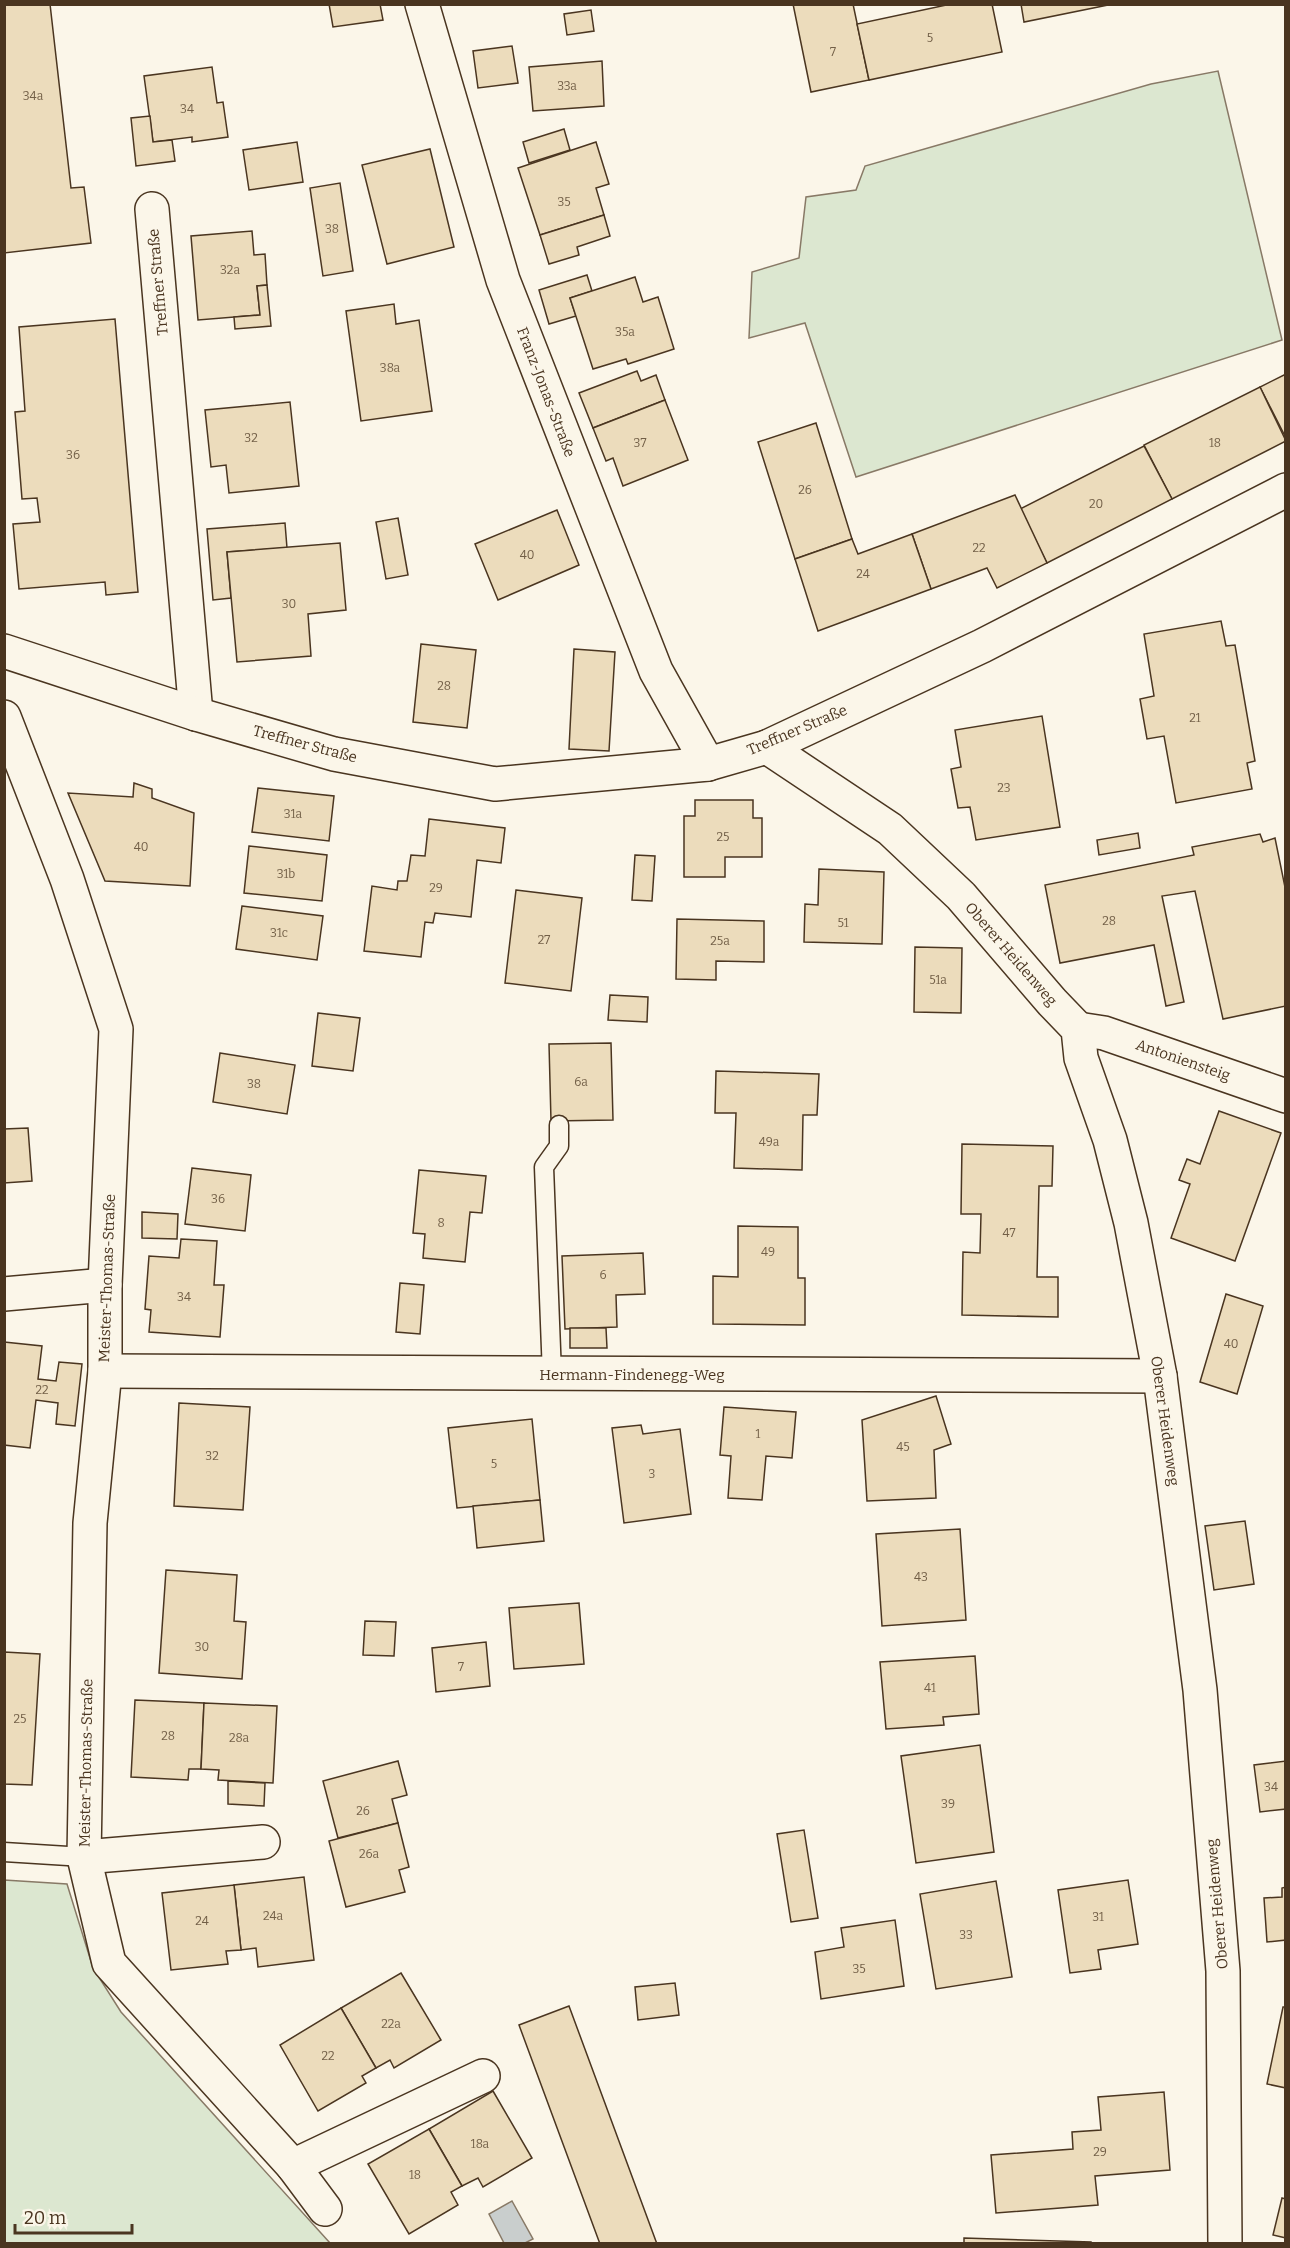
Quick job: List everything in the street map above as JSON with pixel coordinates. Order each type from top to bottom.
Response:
[{"type":"street","name":"Franz-Jonas-Straße","points":[[422,4],[512,302],[656,670],[708,764]]},
{"type":"street","name":"Treffner Straße","points":[[152,209],[196,714]]},
{"type":"street","name":"Treffner Straße","points":[[4,651],[196,714],[334,754],[495,784],[708,764],[767,747],[982,646],[1286,490]]},
{"type":"street","name":"Meister-Thomas-Straße","points":[[4,717],[67,879],[116,1029],[105,1285],[105,1371],[90,1523],[84,1857],[109,1963],[293,2166],[325,2209]]},
{"type":"street","name":"Oberer Heidenweg","points":[[767,747],[890,828],[961,896],[1078,1029],[1081,1058],[1110,1140],[1131,1223],[1160,1376],[1200,1690],[1223,1971],[1224,2244]]},
{"type":"street","name":"Antoniensteig","points":[[1078,1029],[1104,1033],[1286,1096]]},
{"type":"street","points":[[4,1294],[105,1285]]},
{"type":"street","name":"Hermann-Findenegg-Weg","points":[[105,1371],[352,1371],[552,1375],[1160,1376]]},
{"type":"street","name":"Meister-Thomas-Straße","points":[[84,1857],[263,1842]]},
{"type":"street","points":[[293,2166],[483,2076]]},
{"type":"lane","points":[[552,1375],[544,1167],[559,1146],[559,1125]]},
{"type":"lane","points":[[4,1852],[84,1857]]},
{"type":"green space","points":[[1218,71],[1282,340],[856,477],[805,323],[749,338],[752,272],[799,258],[806,197],[856,190],[865,166],[1151,84]]},
{"type":"green space","points":[[4,1880],[67,1884],[93,1968],[121,2012],[330,2243],[5,2243]]},
{"type":"shaded area","points":[[512,2201],[533,2239],[525,2243],[504,2243],[489,2214]]},
{"type":"building","points":[[4,4],[50,4],[71,188],[84,187],[91,243],[4,253]]},
{"type":"building","points":[[329,4],[380,4],[383,20],[333,27]]},
{"type":"building","points":[[793,4],[853,4],[869,80],[811,92]]},
{"type":"building","points":[[951,4],[992,4],[1002,52],[869,80],[857,24]]},
{"type":"building","points":[[1021,4],[1113,4],[1024,22]]},
{"type":"building","points":[[591,10],[594,31],[567,35],[564,14]]},
{"type":"building","points":[[512,46],[518,83],[478,88],[473,51]]},
{"type":"building","points":[[602,61],[604,106],[533,111],[529,67]]},
{"type":"building","points":[[212,67],[217,103],[223,102],[228,137],[192,142],[192,137],[153,142],[144,76]]},
{"type":"building","points":[[150,116],[153,142],[172,140],[175,161],[136,166],[131,118]]},
{"type":"building","points":[[564,129],[570,150],[529,163],[523,142]]},
{"type":"building","points":[[297,142],[303,182],[249,190],[243,150]]},
{"type":"building","points":[[596,142],[609,184],[596,188],[604,215],[540,235],[518,168]]},
{"type":"building","points":[[430,149],[454,247],[387,264],[362,165]]},
{"type":"building","points":[[340,183],[353,271],[323,276],[310,188]]},
{"type":"building","points":[[604,215],[610,236],[577,247],[579,255],[549,264],[540,235]]},
{"type":"building","points":[[252,231],[254,255],[265,254],[267,285],[257,286],[260,315],[198,320],[191,236]]},
{"type":"building","points":[[587,275],[592,291],[570,298],[576,316],[549,324],[539,290]]},
{"type":"building","points":[[635,277],[643,302],[658,297],[674,349],[628,364],[626,359],[593,369],[570,298]]},
{"type":"building","points":[[267,285],[271,326],[235,329],[234,317],[260,315],[257,286]]},
{"type":"building","points":[[394,304],[396,324],[419,320],[432,411],[361,421],[346,311]]},
{"type":"building","points":[[115,319],[138,592],[106,595],[105,582],[19,589],[13,524],[40,522],[37,498],[22,499],[15,412],[25,411],[19,327]]},
{"type":"building","points":[[637,371],[641,381],[656,375],[665,400],[593,428],[579,393]]},
{"type":"building","points":[[1286,374],[1286,438],[1260,387]]},
{"type":"building","points":[[1260,387],[1286,441],[1172,499],[1144,445]]},
{"type":"building","points":[[665,400],[688,460],[623,486],[613,458],[606,461],[593,428]]},
{"type":"building","points":[[290,402],[299,486],[229,493],[226,465],[211,467],[205,410]]},
{"type":"building","points":[[816,423],[852,539],[795,559],[758,442]]},
{"type":"building","points":[[1144,446],[1172,499],[1047,563],[1020,509]]},
{"type":"building","points":[[1015,495],[1047,563],[997,588],[987,568],[931,589],[912,534]]},
{"type":"building","points":[[557,510],[579,565],[498,600],[475,544]]},
{"type":"building","points":[[398,518],[408,575],[386,579],[376,522]]},
{"type":"building","points":[[285,523],[287,548],[227,552],[231,598],[213,600],[207,529]]},
{"type":"building","points":[[912,534],[931,589],[818,631],[795,559],[852,539],[858,554]]},
{"type":"building","points":[[340,543],[346,610],[308,614],[311,656],[237,662],[227,552]]},
{"type":"building","points":[[1221,621],[1226,646],[1235,645],[1255,761],[1247,763],[1252,789],[1176,803],[1164,736],[1147,739],[1140,699],[1154,696],[1144,634]]},
{"type":"building","points":[[421,644],[476,650],[467,728],[413,722]]},
{"type":"building","points":[[574,649],[615,652],[609,751],[569,749]]},
{"type":"building","points":[[1042,716],[1060,827],[976,840],[970,807],[958,808],[951,769],[961,767],[955,730]]},
{"type":"building","points":[[134,783],[152,789],[152,798],[194,813],[190,886],[105,881],[68,793],[133,797]]},
{"type":"building","points":[[258,788],[334,796],[329,841],[252,832]]},
{"type":"building","points":[[695,800],[753,800],[753,818],[762,818],[762,857],[725,857],[725,877],[684,877],[684,816],[695,816]]},
{"type":"building","points":[[429,819],[505,828],[501,863],[477,860],[471,917],[435,913],[433,923],[425,922],[421,957],[364,951],[372,886],[397,890],[398,881],[407,881],[411,855],[425,856]]},
{"type":"building","points":[[1138,833],[1140,848],[1099,855],[1097,840]]},
{"type":"building","points":[[1260,834],[1263,842],[1275,838],[1286,892],[1286,1006],[1223,1019],[1195,891],[1162,896],[1184,1002],[1166,1006],[1154,945],[1060,963],[1045,885],[1194,855],[1192,847]]},
{"type":"building","points":[[249,846],[327,855],[322,901],[244,893]]},
{"type":"building","points":[[635,855],[655,856],[652,901],[632,900]]},
{"type":"building","points":[[819,869],[884,872],[882,944],[804,942],[805,904],[818,905]]},
{"type":"building","points":[[516,890],[582,898],[571,991],[505,983]]},
{"type":"building","points":[[242,906],[323,916],[317,960],[236,949]]},
{"type":"building","points":[[677,919],[764,921],[764,962],[716,961],[716,980],[676,979]]},
{"type":"building","points":[[915,947],[962,948],[961,1013],[914,1012]]},
{"type":"building","points":[[610,995],[648,997],[647,1022],[608,1020]]},
{"type":"building","points":[[318,1013],[360,1018],[353,1071],[312,1066]]},
{"type":"building","points":[[611,1043],[613,1120],[551,1121],[549,1044]]},
{"type":"building","points":[[220,1053],[295,1065],[287,1114],[213,1102]]},
{"type":"building","points":[[716,1071],[819,1074],[817,1115],[803,1115],[802,1170],[734,1168],[736,1113],[715,1113]]},
{"type":"building","points":[[1219,1111],[1281,1133],[1235,1261],[1171,1238],[1190,1184],[1179,1180],[1187,1159],[1200,1164]]},
{"type":"building","points":[[28,1128],[32,1181],[4,1183],[4,1129]]},
{"type":"building","points":[[962,1144],[1053,1146],[1052,1186],[1039,1186],[1037,1277],[1058,1277],[1058,1317],[962,1315],[963,1252],[980,1253],[981,1214],[961,1214]]},
{"type":"building","points":[[192,1168],[251,1175],[245,1231],[185,1224]]},
{"type":"building","points":[[419,1170],[486,1176],[482,1213],[470,1212],[465,1262],[423,1258],[425,1234],[413,1233]]},
{"type":"building","points":[[142,1212],[178,1214],[177,1239],[142,1238]]},
{"type":"building","points":[[738,1226],[798,1227],[798,1278],[805,1278],[805,1325],[713,1324],[713,1276],[738,1277]]},
{"type":"building","points":[[181,1239],[217,1241],[214,1285],[224,1285],[220,1337],[149,1332],[151,1310],[145,1309],[149,1256],[179,1258]]},
{"type":"building","points":[[643,1253],[645,1294],[616,1295],[617,1327],[565,1329],[562,1256]]},
{"type":"building","points":[[400,1283],[424,1285],[420,1334],[396,1332]]},
{"type":"building","points":[[1226,1294],[1263,1306],[1237,1394],[1200,1382]]},
{"type":"building","points":[[570,1328],[606,1328],[607,1348],[570,1348]]},
{"type":"building","points":[[4,1342],[42,1346],[38,1379],[56,1381],[59,1362],[82,1364],[75,1426],[56,1424],[58,1403],[36,1400],[30,1448],[4,1445]]},
{"type":"building","points":[[936,1396],[951,1444],[934,1450],[936,1498],[867,1501],[862,1420]]},
{"type":"building","points":[[179,1403],[250,1407],[243,1510],[174,1506]]},
{"type":"building","points":[[724,1407],[796,1412],[792,1458],[766,1456],[762,1500],[728,1498],[731,1456],[720,1455]]},
{"type":"building","points":[[532,1419],[540,1500],[457,1508],[448,1428]]},
{"type":"building","points":[[641,1425],[643,1434],[680,1429],[691,1514],[624,1523],[612,1428]]},
{"type":"building","points":[[540,1500],[544,1541],[477,1548],[473,1506]]},
{"type":"building","points":[[1245,1521],[1254,1584],[1214,1590],[1205,1526]]},
{"type":"building","points":[[960,1529],[966,1620],[882,1626],[876,1534]]},
{"type":"building","points":[[166,1570],[237,1575],[234,1621],[246,1622],[242,1679],[159,1673]]},
{"type":"building","points":[[579,1603],[584,1664],[514,1669],[509,1608]]},
{"type":"building","points":[[365,1621],[396,1622],[394,1656],[363,1655]]},
{"type":"building","points":[[486,1642],[490,1686],[436,1692],[432,1648]]},
{"type":"building","points":[[4,1652],[40,1654],[32,1785],[4,1784]]},
{"type":"building","points":[[975,1656],[979,1714],[943,1717],[944,1725],[886,1729],[880,1662]]},
{"type":"building","points":[[135,1700],[204,1703],[201,1769],[189,1769],[188,1780],[131,1777]]},
{"type":"building","points":[[204,1703],[277,1706],[273,1783],[218,1780],[219,1770],[201,1769]]},
{"type":"building","points":[[980,1745],[994,1852],[916,1863],[901,1756]]},
{"type":"building","points":[[398,1761],[407,1795],[392,1799],[398,1823],[338,1838],[323,1781]]},
{"type":"building","points":[[1286,1761],[1286,1809],[1260,1812],[1254,1765]]},
{"type":"building","points":[[228,1781],[265,1783],[264,1806],[228,1804]]},
{"type":"building","points":[[398,1823],[409,1867],[399,1870],[405,1892],[346,1907],[329,1841]]},
{"type":"building","points":[[804,1830],[818,1918],[791,1922],[777,1834]]},
{"type":"building","points":[[304,1877],[314,1960],[258,1967],[256,1948],[241,1950],[234,1885]]},
{"type":"building","points":[[1128,1880],[1138,1944],[1098,1950],[1101,1969],[1070,1973],[1058,1890]]},
{"type":"building","points":[[996,1881],[1012,1977],[936,1989],[920,1894]]},
{"type":"building","points":[[234,1885],[241,1950],[226,1951],[228,1964],[171,1970],[162,1893]]},
{"type":"building","points":[[1286,1887],[1286,1940],[1267,1942],[1264,1898],[1282,1897],[1282,1888]]},
{"type":"building","points":[[895,1920],[904,1986],[821,1999],[815,1952],[844,1947],[841,1928]]},
{"type":"building","points":[[401,1973],[441,2040],[394,2068],[390,2060],[376,2068],[341,2008]]},
{"type":"building","points":[[675,1983],[679,2015],[638,2020],[635,1987]]},
{"type":"building","points":[[569,2006],[657,2244],[600,2244],[519,2025]]},
{"type":"building","points":[[1283,2007],[1286,2007],[1286,2088],[1267,2084]]},
{"type":"building","points":[[341,2008],[376,2068],[362,2076],[366,2083],[318,2111],[280,2045]]},
{"type":"building","points":[[493,2091],[532,2158],[483,2187],[478,2178],[462,2186],[429,2129]]},
{"type":"building","points":[[1164,2092],[1170,2170],[1095,2176],[1098,2205],[996,2213],[991,2155],[1073,2149],[1072,2132],[1101,2130],[1098,2097]]},
{"type":"building","points":[[429,2129],[462,2186],[451,2192],[458,2205],[409,2234],[368,2164]]},
{"type":"building","points":[[1282,2198],[1286,2199],[1286,2238],[1273,2235]]},
{"type":"building","points":[[964,2238],[1091,2242],[1091,2244],[964,2244]]}]
